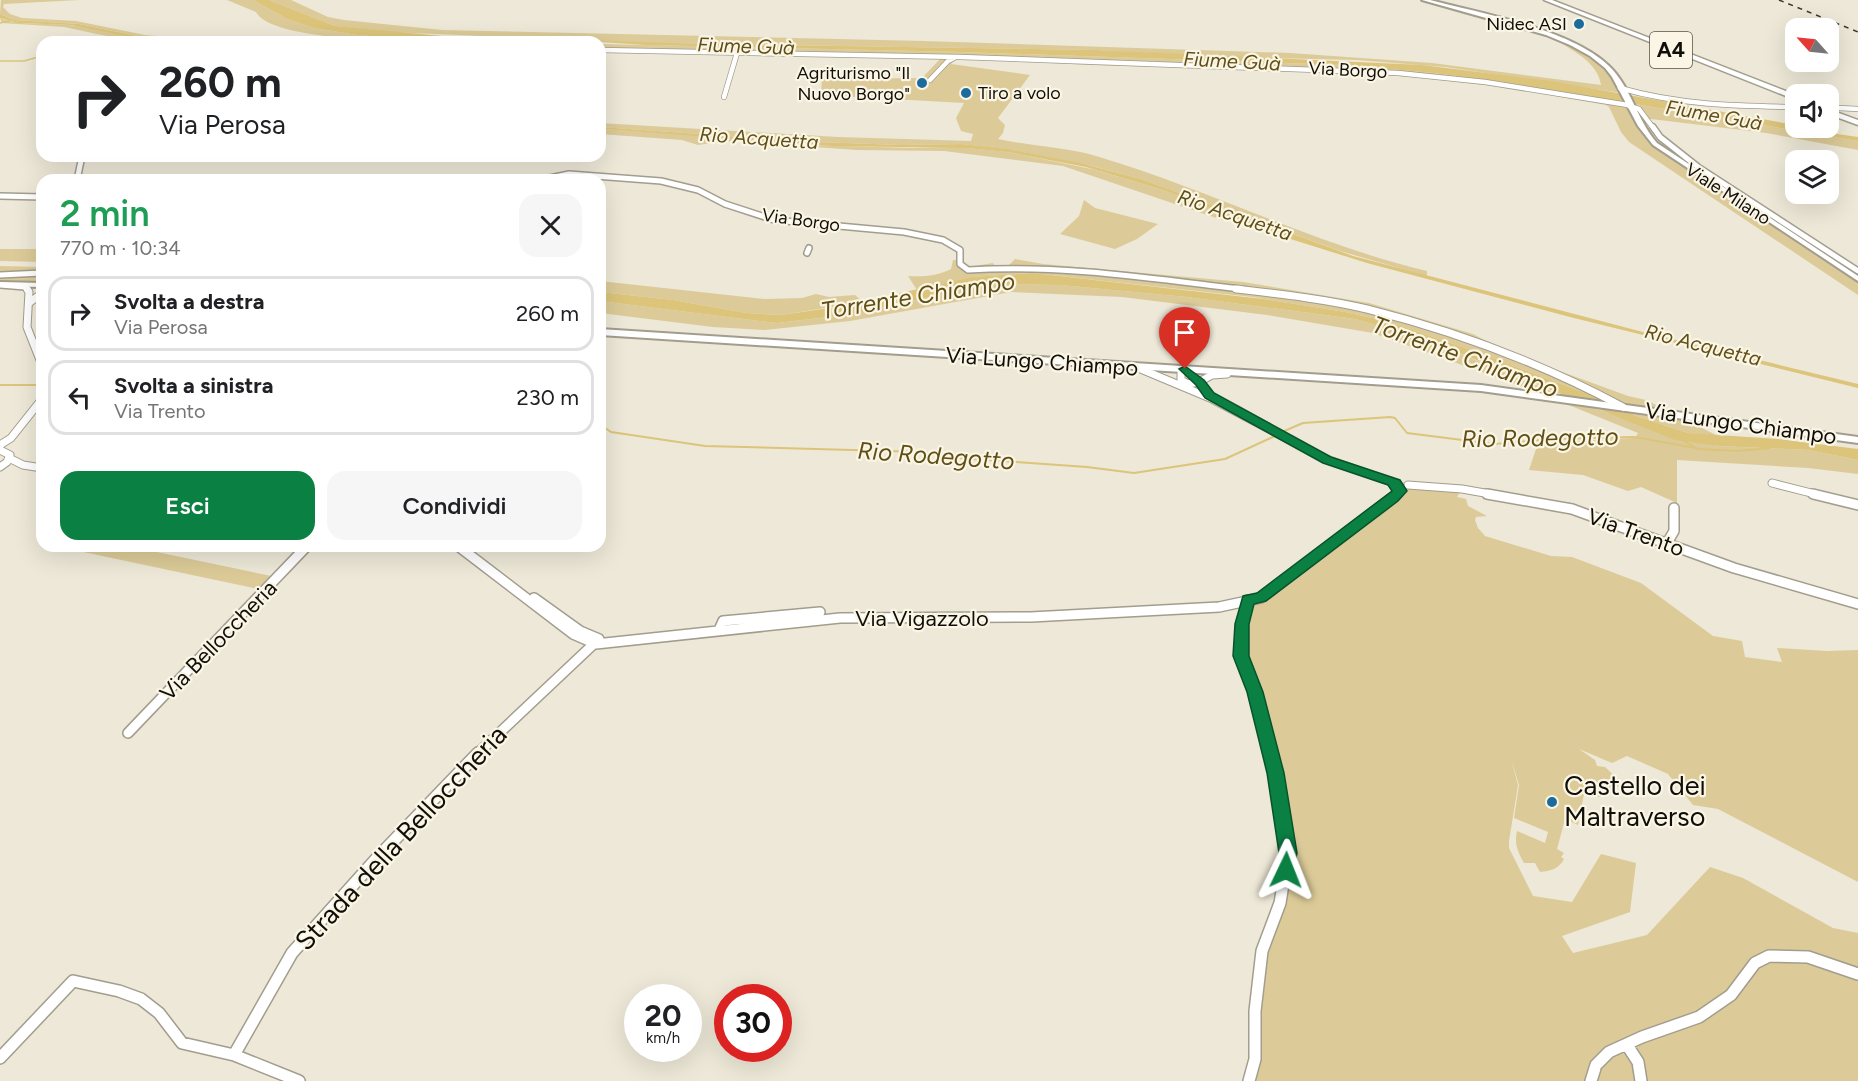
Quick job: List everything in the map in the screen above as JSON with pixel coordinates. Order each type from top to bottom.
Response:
[{"type":"highway","name":"A4","points":[[1547,0],[1785,94]]},
{"type":"highway","name":"A4","points":[[1557,0],[1785,89]]},
{"type":"highway","points":[[1839,110],[1858,118]]},
{"type":"highway","points":[[1839,115],[1858,123]]},
{"type":"main road","name":"Viale Milano","points":[[1424,0],[1569,42],[1600,60],[1612,72],[1643,131],[1665,152],[1858,279]]},
{"type":"main road","points":[[0,285],[36,286]]},
{"type":"main road","name":"Via Lungo Chiampo","points":[[606,332],[1481,388],[1858,440]]},
{"type":"street","name":"Via Borgo","points":[[606,50],[1398,72],[1485,82],[1628,105]]},
{"type":"street","points":[[724,97],[737,53]]},
{"type":"street","points":[[930,80],[948,61],[955,58]]},
{"type":"street","points":[[1621,90],[1703,105],[1785,107]]},
{"type":"street","points":[[1628,105],[1639,110],[1660,137],[1698,167],[1858,271]]},
{"type":"street","points":[[1839,108],[1858,109]]},
{"type":"street","name":"Via Borgo","points":[[606,178],[661,181],[698,190],[725,204],[774,220],[904,232],[943,240],[960,250],[960,264],[964,269],[1017,267],[1116,274],[1285,295],[1366,309],[1446,333],[1523,360],[1586,387],[1623,407]]},
{"type":"street","points":[[0,196],[36,197]]},
{"type":"street","points":[[0,274],[36,273]]},
{"type":"street","points":[[0,285],[25,287],[29,294],[27,327],[36,347]]},
{"type":"street","points":[[29,294],[36,290]]},
{"type":"street","points":[[28,303],[36,297]]},
{"type":"street","name":"Via Trento","points":[[1135,367],[1185,384],[1327,460],[1401,486],[1462,489],[1554,504],[1734,568],[1858,604]]},
{"type":"street","points":[[1185,369],[1179,376],[1185,384]]},
{"type":"street","name":"Via Trento","points":[[1185,369],[1200,382],[1209,396]]},
{"type":"street","name":"Via Trento","points":[[1185,384],[1200,382],[1214,375],[1235,372]]},
{"type":"street","points":[[36,407],[11,438],[4,451],[0,467],[23,465],[36,467]]},
{"type":"street","points":[[4,451],[23,465]]},
{"type":"street","points":[[1772,483],[1858,505]]},
{"type":"street","name":"Via Vigazzolo","points":[[596,644],[816,620],[1031,617],[1219,607],[1261,597],[1394,498],[1401,486]]},
{"type":"street","points":[[1667,543],[1674,531],[1674,508]]},
{"type":"street","name":"Via Belloccheria","points":[[128,733],[301,552]]},
{"type":"street","points":[[466,552],[532,600],[573,634],[596,644]]},
{"type":"street","points":[[1248,600],[1242,624],[1241,656],[1255,692],[1276,773],[1288,853],[1280,903],[1262,951],[1256,1011],[1255,1059],[1249,1081]]},
{"type":"street","name":"Strada della Belloccheria","points":[[234,1055],[292,953],[378,857],[494,736],[596,644]]},
{"type":"street","points":[[1591,1081],[1596,1065],[1609,1052],[1627,1046],[1642,1037],[1699,1017],[1731,995],[1755,963],[1769,956],[1808,957],[1858,974]]},
{"type":"street","points":[[0,1058],[73,981],[116,989],[149,1005],[159,1013],[182,1043],[234,1055],[299,1081]]},
{"type":"street","points":[[1627,1046],[1634,1053],[1640,1065],[1641,1081]]},
{"type":"shaded area","points":[[1,0],[79,0],[4,4],[3,7],[10,14],[22,18],[76,21],[157,36],[138,36],[79,24],[14,20],[0,14]]},
{"type":"shaded area","points":[[227,0],[253,0],[287,19],[314,28],[373,36],[321,36],[291,30],[268,22],[256,12]]},
{"type":"shaded area","points":[[269,0],[291,0],[328,17],[344,20],[442,30],[924,41],[1290,53],[1432,63],[1601,85],[1592,65],[1561,43],[1568,42],[1606,65],[1622,93],[1445,67],[1357,60],[1223,57],[1097,50],[645,43],[606,41],[606,36],[483,36],[390,32],[335,26]]},
{"type":"shaded area","points":[[0,18],[25,23],[61,24],[134,36],[106,36],[64,27],[2,23]]},
{"type":"shaded area","points":[[606,44],[962,52],[1342,65],[1502,82],[1785,129],[1785,137],[1635,117],[1649,138],[1858,279],[1858,295],[1629,142],[1606,105],[1511,88],[1413,77],[1322,71],[1090,65],[957,58],[951,64],[1030,75],[998,118],[1005,125],[998,139],[1084,153],[1138,169],[1343,246],[1427,271],[1427,276],[1340,251],[1141,179],[1092,166],[1012,150],[962,144],[901,145],[816,142],[606,127],[606,123],[838,137],[971,141],[973,134],[961,131],[956,118],[964,103],[821,95],[822,79],[922,78],[941,58],[606,51]]},
{"type":"shaded area","points":[[606,129],[757,139],[808,145],[959,147],[1007,152],[1092,169],[1163,190],[1233,217],[1225,221],[1063,166],[944,151],[857,150],[726,141],[698,145],[682,140],[606,134]]},
{"type":"shaded area","points":[[1793,138],[1839,138],[1858,141],[1858,150]]},
{"type":"shaded area","points":[[1084,200],[1095,208],[1158,224],[1137,239],[1115,249],[1060,234],[1079,216]]},
{"type":"shaded area","points":[[0,249],[36,249],[36,262],[0,261]]},
{"type":"shaded area","points":[[1015,259],[1043,264],[1243,282],[1369,303],[1473,334],[1505,351],[1628,396],[1646,400],[1718,436],[1688,433],[1636,416],[1598,398],[1485,355],[1390,322],[1345,312],[1252,297],[1032,273],[971,277],[917,290],[908,276],[930,276],[946,271],[951,269],[953,260],[960,260],[960,263],[968,267],[993,263],[996,268],[1007,267]]},
{"type":"shaded area","points":[[0,266],[36,267],[36,284],[0,284]]},
{"type":"shaded area","points":[[606,282],[765,299],[802,298],[816,294],[829,297],[855,295],[863,302],[781,315],[746,313],[673,300],[606,293]]},
{"type":"shaded area","points":[[1001,284],[1060,285],[1187,297],[1355,319],[1427,340],[1582,404],[1697,442],[1719,446],[1809,450],[1858,460],[1858,474],[1808,468],[1677,460],[1677,503],[1641,487],[1628,491],[1583,475],[1529,470],[1538,443],[1635,438],[1638,433],[1534,391],[1373,333],[1267,315],[1122,297],[1011,292],[850,321],[765,330],[713,327],[606,314],[606,302],[777,323],[853,314],[970,288]]},
{"type":"shaded area","points":[[1403,482],[1461,490],[1457,497],[1466,499],[1468,506],[1487,516],[1476,517],[1475,520],[1485,536],[1551,556],[1572,557],[1641,583],[1713,636],[1742,641],[1745,657],[1782,662],[1777,648],[1858,650],[1858,882],[1718,809],[1693,805],[1668,774],[1627,756],[1612,763],[1579,749],[1595,760],[1597,766],[1605,767],[1622,783],[1605,797],[1598,797],[1589,786],[1584,794],[1578,825],[1565,819],[1557,849],[1564,853],[1561,857],[1564,859],[1554,869],[1540,872],[1535,863],[1524,863],[1517,848],[1517,831],[1545,843],[1548,832],[1514,818],[1519,785],[1511,759],[1518,785],[1509,848],[1533,896],[1572,902],[1601,854],[1636,863],[1630,912],[1562,936],[1573,953],[1647,935],[1710,867],[1743,878],[1833,928],[1858,933],[1858,1081],[1251,1081],[1259,977],[1276,915],[1280,798],[1272,739],[1243,656],[1246,601],[1396,495]]},
{"type":"shaded area","points":[[83,552],[157,552],[276,577],[263,590]]},
{"type":"water","points":[[253,0],[269,0],[335,26],[442,36],[370,36],[314,28],[287,19]]},
{"type":"water","points":[[0,14],[14,20],[79,24],[138,36],[125,36],[71,25],[18,23],[0,18]]},
{"type":"water","name":"Fiume Guà","points":[[606,41],[1097,50],[1422,65],[1551,81],[1785,123],[1785,129],[1502,82],[1434,73],[1342,65],[962,52],[646,45]]},
{"type":"water","name":"Rio Acquetta","points":[[606,127],[816,142],[901,145],[962,144],[1008,149],[1080,163],[1141,179],[1353,256],[1639,331],[1858,384],[1858,388],[1570,317],[1367,263],[1281,236],[1163,190],[1086,167],[1007,152],[967,148],[833,146],[606,129]]},
{"type":"water","points":[[1839,134],[1858,137],[1858,141],[1839,138]]},
{"type":"water","points":[[1032,273],[1263,299],[1345,312],[1390,322],[1485,355],[1598,398],[1636,416],[1688,433],[1778,439],[1858,449],[1858,460],[1809,450],[1719,446],[1675,440],[1427,340],[1355,319],[1187,297],[1060,285],[1001,284],[970,288],[853,314],[777,323],[606,302],[606,293],[673,300],[746,313],[781,315],[843,306],[971,277]]},
{"type":"waterway","points":[[0,23],[9,21]]},
{"type":"waterway","points":[[0,61],[24,61],[36,58]]},
{"type":"waterway","name":"Rio Rodegotto","points":[[0,385],[36,385]]},
{"type":"waterway","name":"Rio Rodegotto","points":[[1282,432],[1303,423],[1390,417],[1395,418],[1407,433],[1494,444],[1552,439],[1634,437],[1696,448]]},
{"type":"waterway","name":"Rio Rodegotto","points":[[606,429],[611,432],[705,446],[923,452],[960,458],[1087,467],[1134,473],[1225,459],[1275,436]]},
{"type":"waterway","name":"Torrente Chiampo","points":[[1682,440],[1698,449],[1737,451],[1770,448]]},
{"type":"railway","points":[[1779,0],[1858,32]]},
{"type":"place","name":"Nidec ASI","points":[[1579,24]]},
{"type":"place","name":"Agriturismo \"Il Nuovo Borgo\"","points":[[922,83]]},
{"type":"place","name":"Tiro a volo","points":[[966,93]]},
{"type":"place","name":"Castello dei Maltraverso","points":[[1552,802]]},
{"type":"route","points":[[1185,369],[1200,382],[1209,396],[1327,460],[1388,479],[1395,483],[1394,487],[1400,491],[1394,498],[1261,597],[1248,600],[1242,624],[1241,656],[1255,692],[1276,773],[1288,853],[1286,870]]}]
